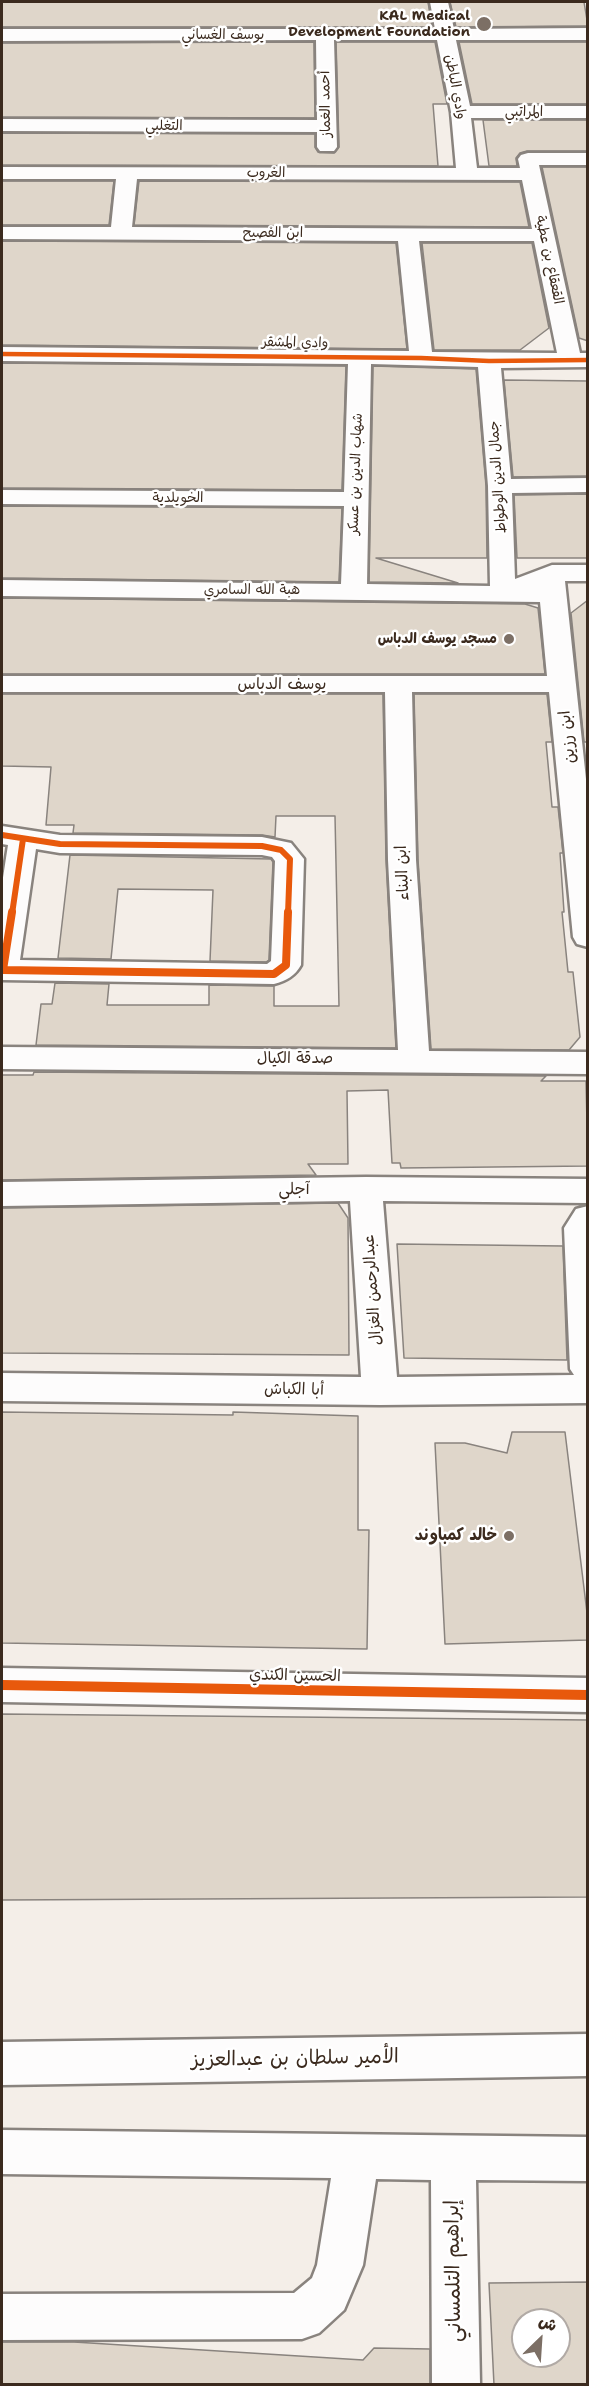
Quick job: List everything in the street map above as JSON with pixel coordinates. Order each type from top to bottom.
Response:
[{"type":"street","name":"وادي الباطن","points":[[439,2],[461,112],[467,174]]},
{"type":"street","name":"يوسف الغساني","points":[[2,35],[588,34]]},
{"type":"street","name":"أحمد الغماز","points":[[325,35],[327,173]]},
{"type":"street","name":"المراتبي","points":[[461,112],[588,112]]},
{"type":"street","name":"التغلبي","points":[[2,125],[326,126]]},
{"type":"street","name":"الغروب","points":[[2,172],[467,174],[588,159]]},
{"type":"street","name":"القعقاع بن عطية","points":[[529,166],[544,236],[579,360]]},
{"type":"street","points":[[121,232],[127,173]]},
{"type":"street","name":"ابن الفصيح","points":[[2,232],[544,236]]},
{"type":"street","points":[[408,235],[421,358]]},
{"type":"street","name":"وادي المشقر","points":[[2,354],[360,357],[489,361],[579,360]]},
{"type":"street","name":"شهاب الدين بن عسكر","points":[[354,590],[360,357]]},
{"type":"street","name":"جمال الدين الوطواط","points":[[489,361],[501,486],[503,594]]},
{"type":"street","points":[[501,486],[588,485]]},
{"type":"street","name":"الخويلدية","points":[[2,497],[355,499]]},
{"type":"street","name":"هبة الله السامري","points":[[2,588],[354,590],[503,594],[552,584],[588,573]]},
{"type":"street","name":"ابن رزين","points":[[552,584],[585,874],[588,936]]},
{"type":"street","name":"يوسف الدباس","points":[[2,684],[563,684]]},
{"type":"street","name":"ابن البناء","points":[[398,685],[402,860],[414,1060]]},
{"type":"street","points":[[12,837],[60,844],[262,846],[281,850],[290,859],[286,965],[274,974],[3,970],[12,837]]},
{"type":"street","name":"صدقة الكيال","points":[[2,1058],[588,1063]]},
{"type":"street","name":"آجلي","points":[[2,1194],[366,1189],[588,1191]]},
{"type":"street","name":"عبدالرحمن الغزال","points":[[366,1189],[380,1391]]},
{"type":"street","points":[[585,1224],[588,1369]]},
{"type":"street","name":"أبا الكباش","points":[[2,1387],[380,1391],[588,1389]]},
{"type":"street","name":"الحسين الكندي","points":[[2,1684],[588,1695]]},
{"type":"street","name":"الأمير سلطان بن عبدالعزيز","points":[[2,2064],[588,2055]]},
{"type":"street","points":[[2,2152],[357,2154],[588,2159]]},
{"type":"street","points":[[2,2317],[302,2316],[328,2294],[340,2265],[357,2154]]},
{"type":"street","name":"إبراهيم التلمساني","points":[[453,2157],[456,2385]]},
{"type":"building","points":[[2,2],[428,2],[432,27],[2,27]]},
{"type":"building","points":[[450,2],[584,2],[588,26],[456,27]]},
{"type":"building","points":[[314,42],[315,118],[2,117],[2,43]]},
{"type":"building","points":[[336,42],[435,42],[447,104],[433,104],[438,166],[2,165],[2,133],[315,134],[315,147],[318,152],[334,153],[339,147]]},
{"type":"building","points":[[459,42],[588,42],[588,104],[472,104]]},
{"type":"building","points":[[483,120],[588,120],[588,151],[527,151],[520,153],[516,158],[517,166],[489,166]]},
{"type":"building","points":[[542,167],[588,167],[588,341],[579,338]]},
{"type":"building","points":[[2,181],[114,181],[109,225],[2,225]]},
{"type":"building","points":[[139,181],[520,182],[529,227],[134,225]]},
{"type":"building","points":[[2,241],[396,243],[407,349],[2,345]]},
{"type":"building","points":[[422,243],[532,243],[549,328],[520,350],[434,350]]},
{"type":"building","points":[[2,363],[346,366],[342,490],[2,488]]},
{"type":"building","points":[[373,366],[476,369],[486,486],[487,558],[376,558],[458,583],[369,582]]},
{"type":"building","points":[[504,380],[588,381],[588,476],[513,477]]},
{"type":"building","points":[[588,494],[588,558],[517,558],[514,495]]},
{"type":"building","points":[[2,506],[342,508],[339,582],[2,578]]},
{"type":"building","points":[[2,598],[525,604],[538,608],[545,674],[2,674]]},
{"type":"building","points":[[588,600],[588,742],[584,742],[571,613]]},
{"type":"building","points":[[2,694],[383,694],[386,860],[396,1048],[36,1045],[41,1004],[52,1004],[55,983],[109,984],[107,1005],[209,1005],[209,985],[274,986],[274,1006],[339,1006],[335,816],[276,816],[275,837],[73,833],[74,825],[46,825],[51,767],[2,766]]},
{"type":"building","points":[[414,694],[547,694],[552,742],[546,742],[552,807],[558,807],[563,853],[560,853],[564,912],[562,912],[568,972],[573,972],[580,1037],[569,1050],[431,1049],[418,860]]},
{"type":"building","points":[[70,855],[271,859],[273,862],[269,960],[266,962],[210,961],[213,890],[118,889],[111,959],[58,958]]},
{"type":"building","points":[[34,1072],[546,1076],[541,1081],[586,1081],[588,1166],[401,1168],[400,1163],[392,1163],[388,1090],[347,1091],[348,1164],[308,1164],[316,1175],[2,1180],[2,1075],[33,1075]]},
{"type":"building","points":[[338,1203],[348,1218],[349,1355],[2,1353],[2,1208]]},
{"type":"building","points":[[397,1244],[563,1246],[567,1360],[404,1358]]},
{"type":"building","points":[[2,1412],[233,1415],[233,1412],[358,1416],[358,1530],[369,1530],[367,1649],[2,1643]]},
{"type":"building","name":"خالد كمباوند","points":[[512,1432],[565,1432],[588,1621],[588,1640],[445,1644],[435,1443],[465,1443],[507,1453]]},
{"type":"building","points":[[2,1714],[588,1720],[588,1897],[2,1900]]},
{"type":"building","points":[[588,2282],[588,2385],[494,2385],[489,2283]]},
{"type":"building","points":[[2,2342],[74,2342],[363,2360],[374,2348],[430,2349],[430,2385],[2,2385]]},
{"type":"cycle path","points":[[2,354],[421,358],[489,361],[588,360]]},
{"type":"cycle path","points":[[2,835],[60,844],[262,846],[281,850],[290,859],[286,965],[274,974],[3,970],[23,839]]},
{"type":"cycle path","points":[[2,1685],[588,1695]]},
{"type":"place","name":"KAL Medical Development Foundation","points":[[484,24]]},
{"type":"place","name":"مسجد يوسف الدباس","points":[[509,639]]},
{"type":"place","name":"خالد كمباوند","points":[[509,1536]]}]
